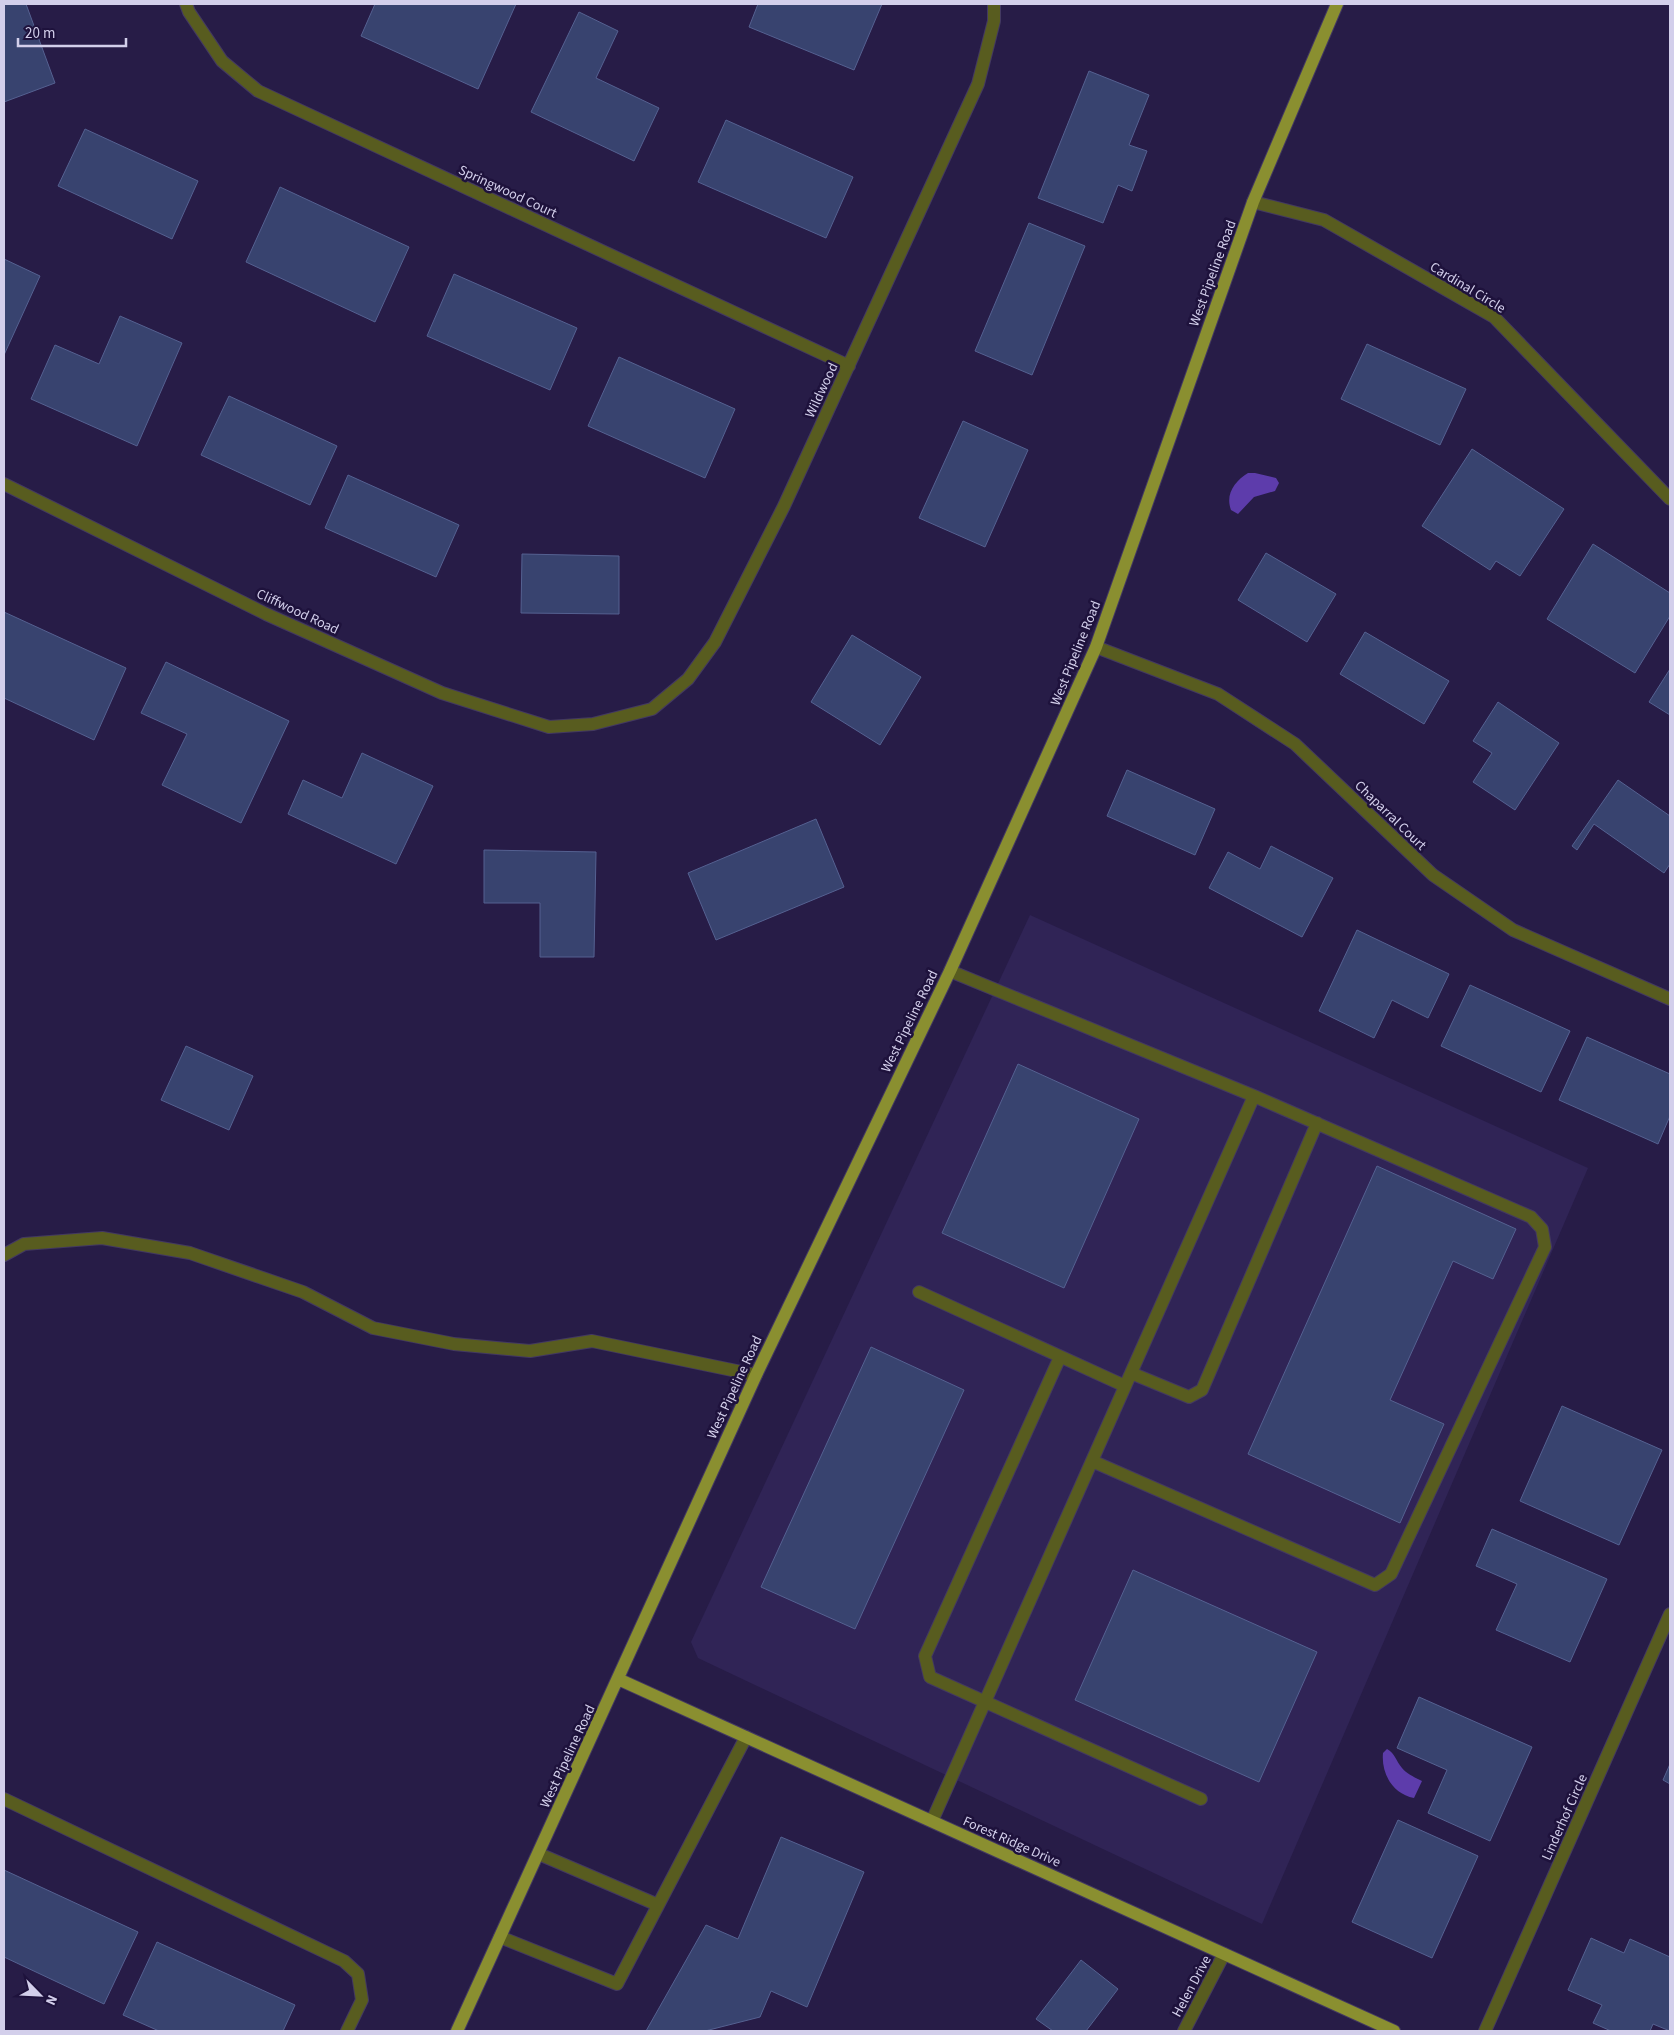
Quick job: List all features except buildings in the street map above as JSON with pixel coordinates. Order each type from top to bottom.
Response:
[{"type":"main road","name":"West Pipeline Road","points":[[457,2031],[756,1375],[950,971],[1096,647],[1253,202],[1337,4]]},
{"type":"main road","name":"Forest Ridge Drive","points":[[618,1679],[1394,2031]]},
{"type":"street","name":"Springwood Court","points":[[186,4],[189,12],[222,61],[258,91],[849,366]]},
{"type":"street","name":"Wildwood","points":[[593,724],[652,709],[688,679],[715,642],[784,506],[978,84],[994,21],[994,4]]},
{"type":"street","name":"Cardinal Circle","points":[[1253,202],[1324,220],[1494,317],[1670,499]]},
{"type":"street","name":"Cliffwood Road","points":[[4,484],[266,614],[442,693],[549,726],[593,724]]},
{"type":"street","name":"Chaparral Court","points":[[1096,647],[1218,694],[1295,744],[1433,876],[1513,930],[1670,1000]]},
{"type":"street","points":[[950,971],[1254,1096],[1531,1216],[1542,1229],[1545,1246],[1391,1574],[1375,1584],[1361,1580],[1092,1461]]},
{"type":"street","points":[[932,1821],[1254,1096]]},
{"type":"street","points":[[1130,1374],[1189,1397],[1202,1390],[1317,1123]]},
{"type":"street","points":[[4,1255],[24,1244],[102,1238],[190,1253],[303,1292],[373,1328],[454,1344],[530,1351],[592,1341],[756,1375]]},
{"type":"street","points":[[919,1292],[1125,1386]]},
{"type":"street","points":[[1060,1357],[925,1656],[930,1677],[984,1703],[1201,1799]]},
{"type":"street","name":"Linderhof Circle","points":[[1485,2031],[1670,1614]]},
{"type":"street","points":[[500,1937],[617,1984],[746,1737]]},
{"type":"street","points":[[4,1799],[344,1961],[358,1974],[362,2000],[348,2031]]},
{"type":"street","points":[[539,1854],[658,1905]]},
{"type":"street","name":"Helen Drive","points":[[1184,2031],[1224,1954]]},
{"type":"shaded area","points":[[1248,473],[1276,478],[1279,483],[1275,491],[1254,497],[1238,514],[1231,510],[1229,504],[1230,493],[1235,484]]},
{"type":"shaded area","points":[[1030,915],[1588,1168],[1262,1924],[698,1658],[691,1642]]},
{"type":"shaded area","points":[[1387,1749],[1404,1770],[1422,1781],[1414,1798],[1394,1788],[1386,1775],[1383,1753]]}]
